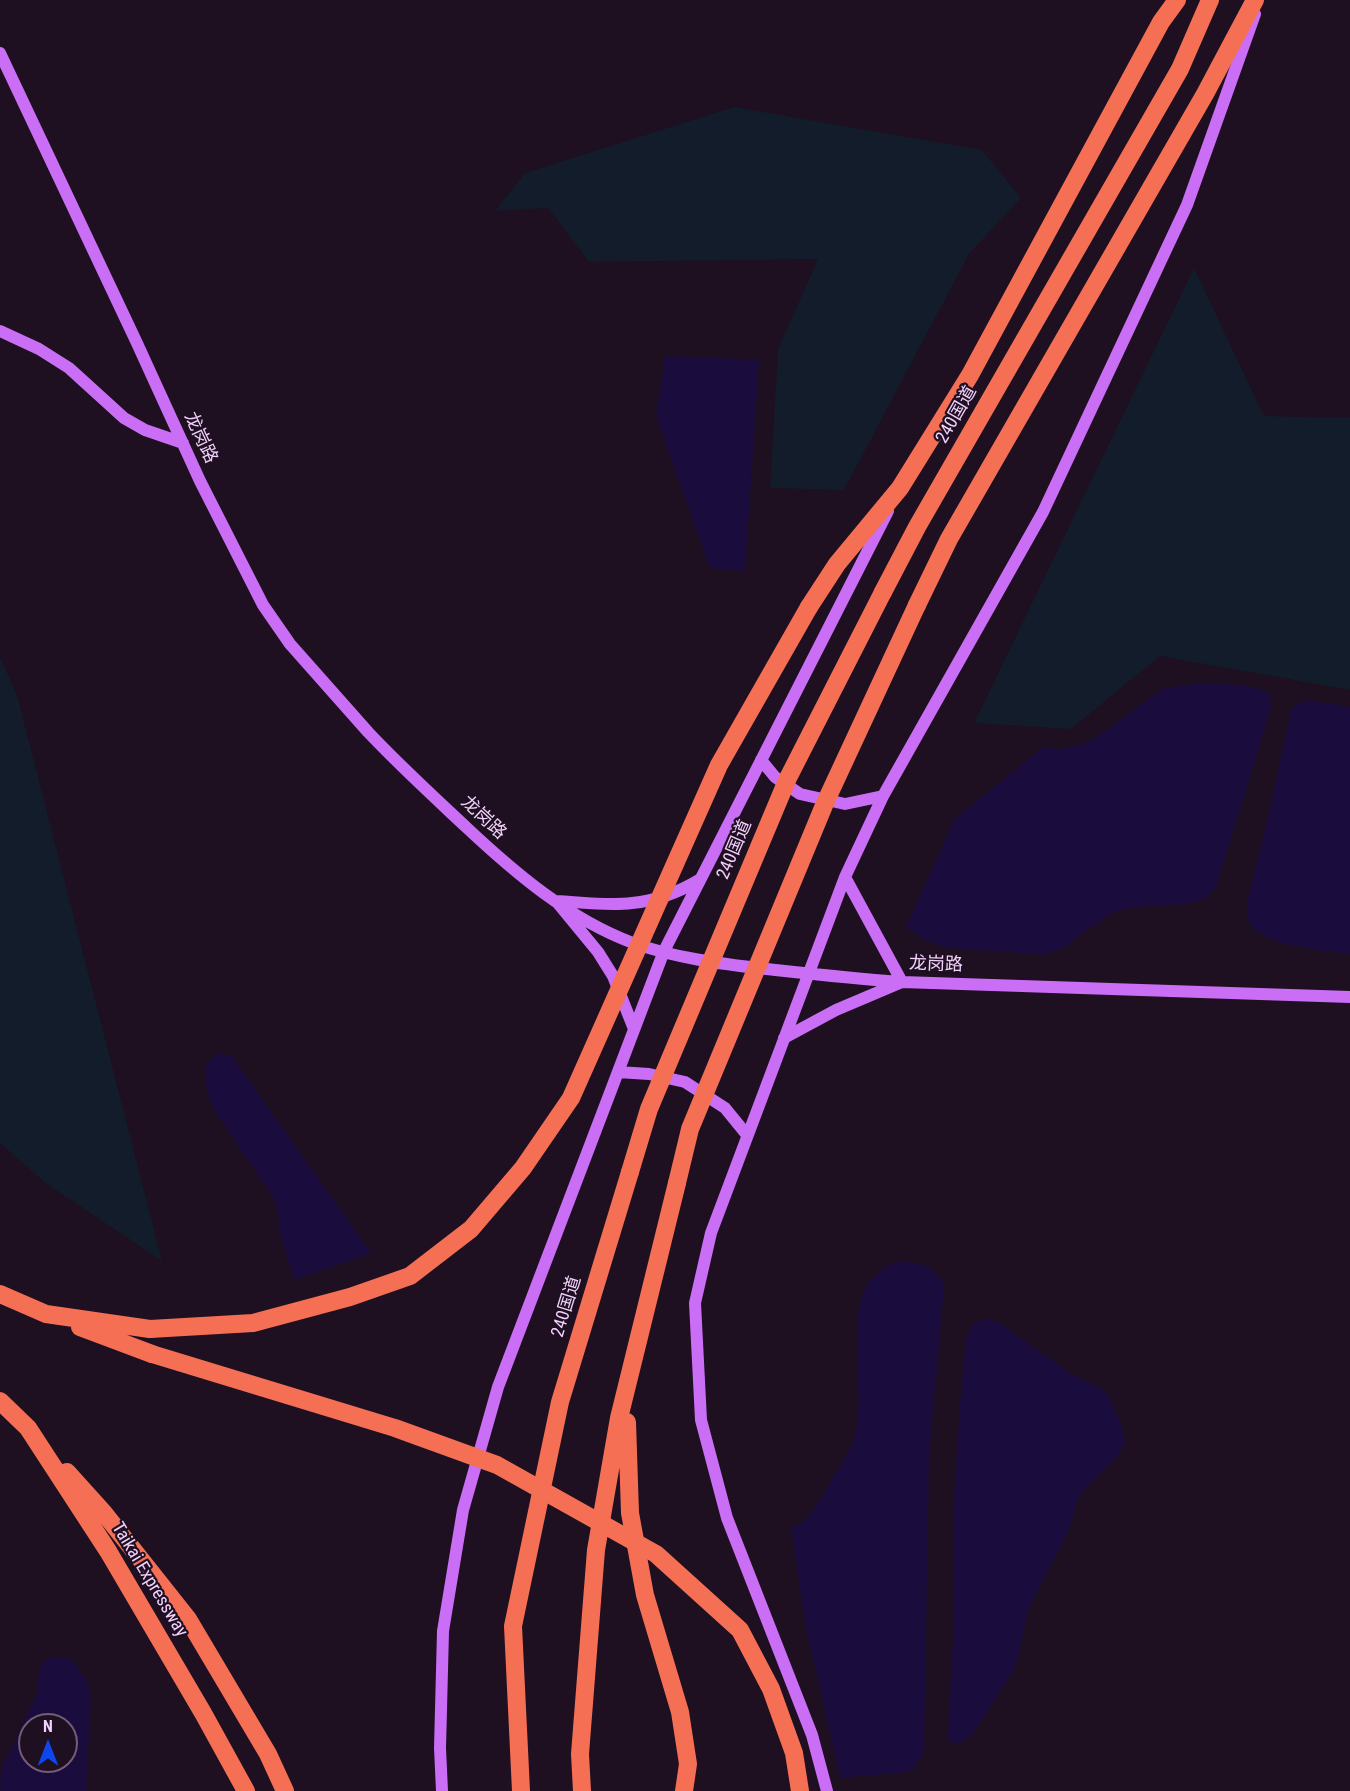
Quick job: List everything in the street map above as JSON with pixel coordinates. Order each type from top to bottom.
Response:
[{"type":"highway","points":[[46,1314],[150,1329],[253,1323],[350,1297],[410,1276],[471,1229],[523,1168],[571,1098],[719,765],[809,607],[837,564],[900,488],[970,375],[1161,22],[1177,0]]},
{"type":"highway","name":"240国道","points":[[521,1791],[513,1626],[560,1402],[649,1109],[788,778],[917,527],[1180,69],[1210,0]]},
{"type":"highway","points":[[582,1791],[580,1754],[596,1550],[619,1418],[690,1129],[825,803],[948,539],[1205,94],[1255,0]]},
{"type":"highway","points":[[0,1294],[152,1354],[395,1428],[497,1465],[656,1554],[740,1630],[771,1689],[794,1753],[800,1791]]},
{"type":"highway","points":[[626,1393],[630,1513],[645,1595],[680,1712],[688,1764],[684,1791]]},
{"type":"highway","name":"Taikai Expressway","points":[[0,1401],[28,1428],[108,1551],[246,1791]]},
{"type":"highway","points":[[28,1428],[104,1514],[188,1619],[268,1754],[285,1791]]},
{"type":"main road","points":[[826,1791],[812,1735],[727,1518],[701,1420],[695,1303],[711,1233],[845,877],[883,796],[1044,512],[1187,205],[1260,0]]},
{"type":"main road","name":"龙岗路","points":[[0,53],[200,481],[263,605],[290,644],[369,732],[426,790],[496,855],[555,901],[617,936],[664,951],[737,966],[902,982],[1350,997]]},
{"type":"main road","points":[[0,331],[39,349],[69,368],[124,418],[145,430],[183,442]]},
{"type":"main road","points":[[442,1791],[440,1748],[443,1630],[463,1510],[498,1387],[664,951],[900,488]]},
{"type":"main road","points":[[761,760],[775,777],[800,794],[845,804],[883,796]]},
{"type":"main road","points":[[784,1038],[836,1010],[902,982],[845,877]]},
{"type":"main road","points":[[555,901],[633,903],[680,891],[700,880]]},
{"type":"main road","points":[[555,901],[598,952],[613,976],[634,1029]]},
{"type":"main road","points":[[618,1072],[649,1074],[685,1082],[726,1108],[747,1135]]},
{"type":"shaded area","points":[[734,107],[982,150],[1021,198],[969,254],[844,490],[770,488],[778,349],[818,259],[589,262],[548,208],[495,211],[525,173]]},
{"type":"shaded area","points":[[1194,268],[1264,416],[1350,418],[1350,690],[1160,656],[1071,729],[974,723]]},
{"type":"shaded area","points":[[665,356],[759,360],[745,571],[710,568],[656,416]]},
{"type":"shaded area","points":[[0,657],[17,695],[162,1261],[44,1182],[0,1143]]},
{"type":"shaded area","points":[[1197,683],[1235,685],[1263,690],[1270,694],[1271,708],[1218,881],[1208,897],[1189,904],[1144,906],[1115,911],[1067,946],[1044,955],[943,947],[923,939],[906,927],[954,820],[1043,747],[1059,749],[1078,746],[1092,740],[1163,689]]},
{"type":"shaded area","points":[[1308,700],[1350,707],[1350,954],[1282,943],[1259,932],[1251,925],[1247,915],[1248,898],[1291,709]]},
{"type":"shaded area","points":[[218,1054],[231,1055],[371,1253],[294,1280],[280,1233],[277,1206],[272,1195],[214,1110],[205,1071],[207,1064]]},
{"type":"shaded area","points":[[905,1261],[930,1268],[939,1276],[944,1288],[929,1456],[924,1754],[913,1769],[907,1772],[840,1778],[806,1627],[791,1528],[803,1521],[816,1506],[845,1458],[855,1434],[858,1410],[857,1334],[861,1299],[874,1276],[883,1269]]},
{"type":"shaded area","points":[[988,1319],[1000,1323],[1070,1373],[1104,1390],[1111,1400],[1123,1430],[1125,1442],[1116,1459],[1079,1496],[1068,1532],[1028,1610],[1013,1671],[974,1732],[965,1741],[954,1744],[949,1740],[948,1734],[953,1639],[953,1516],[960,1403],[966,1339],[976,1322]]},
{"type":"shaded area","points":[[52,1658],[72,1660],[85,1678],[91,1695],[86,1791],[0,1791],[1,1769],[18,1734],[18,1773],[78,1773],[78,1713],[28,1713],[37,1694],[42,1664]]}]
